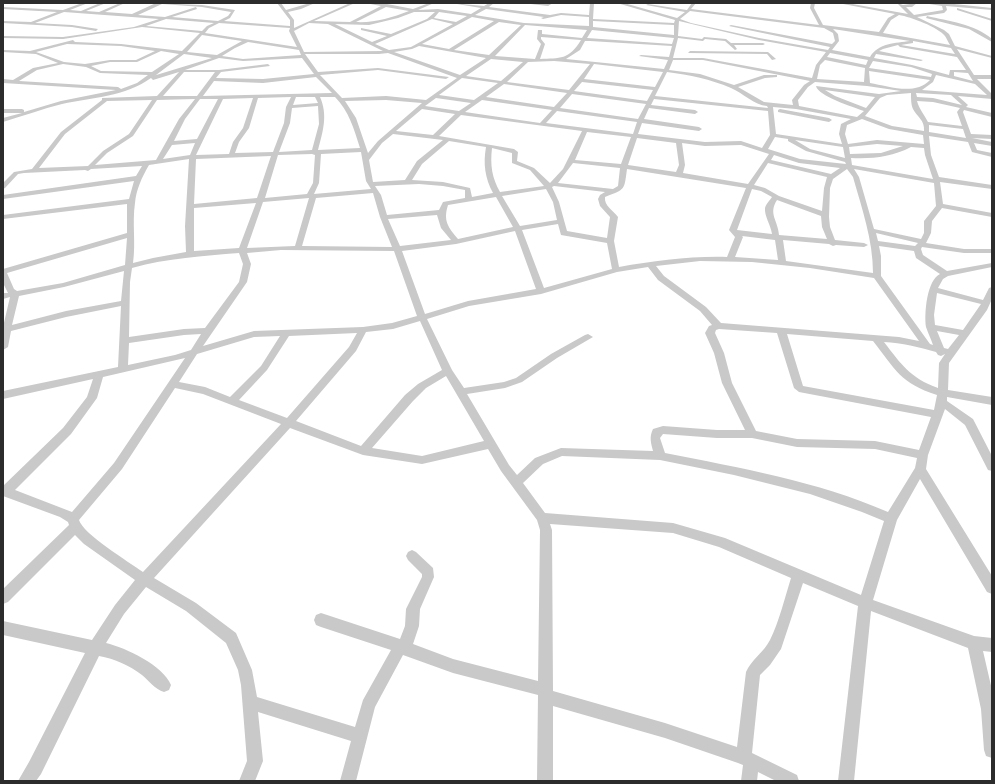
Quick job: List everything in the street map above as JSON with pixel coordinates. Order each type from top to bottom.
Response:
[{"type":"street","points":[[10,9],[26,3]]},
{"type":"street","points":[[20,27],[86,3]]},
{"type":"street","points":[[71,16],[104,3]]},
{"type":"street","points":[[98,14],[123,3]]},
{"type":"street","points":[[144,81],[183,53],[208,27],[229,17],[234,11],[214,5],[202,6],[158,3]]},
{"type":"street","points":[[133,16],[162,3]]},
{"type":"street","points":[[279,3],[292,20],[291,29],[302,57],[338,97],[353,118],[365,154],[372,187],[378,195],[384,217],[422,318],[432,336],[447,371],[461,392],[505,468],[542,518],[546,530],[545,781]]},
{"type":"street","points":[[285,11],[300,8],[313,3]]},
{"type":"street","points":[[3,10],[82,12],[291,29],[353,3]]},
{"type":"street","points":[[367,3],[416,11],[446,11],[497,21],[526,24],[676,37],[725,39],[734,48]]},
{"type":"street","points":[[351,23],[393,3]]},
{"type":"street","points":[[391,35],[363,29],[416,11],[432,3]]},
{"type":"street","points":[[371,44],[431,18],[434,16],[436,11],[453,3],[470,4],[518,12],[551,10]]},
{"type":"street","points":[[478,3],[490,4]]},
{"type":"street","points":[[524,3],[561,14],[591,18],[730,26],[834,46]]},
{"type":"street","points":[[561,61],[578,49],[590,29],[592,3]]},
{"type":"street","points":[[618,3],[665,15],[677,22]]},
{"type":"street","points":[[630,6],[637,3],[675,9],[711,18],[717,14]]},
{"type":"street","points":[[668,3],[675,9]]},
{"type":"street","points":[[616,270],[610,241],[614,218],[601,204],[600,200],[602,196],[618,190],[621,187],[624,166],[634,136],[655,89],[666,71],[673,54],[677,22],[694,3]]},
{"type":"street","points":[[796,107],[795,100],[812,81],[818,65],[837,41],[837,37],[833,30],[823,26],[812,8],[813,3]]},
{"type":"street","points":[[840,3],[912,16],[921,15],[944,6],[982,7],[992,9]]},
{"type":"street","points":[[900,5],[911,6],[915,3]]},
{"type":"street","points":[[925,3],[962,10],[990,20]]},
{"type":"street","points":[[69,43],[114,44],[216,58],[243,60],[390,52],[419,45],[490,4]]},
{"type":"street","points":[[518,12],[520,9],[530,4]]},
{"type":"street","points":[[207,11],[214,5]]},
{"type":"street","points":[[818,87],[881,96],[896,93],[992,97],[975,78],[953,47],[947,35],[912,16],[900,5]]},
{"type":"street","points":[[33,14],[60,6]]},
{"type":"street","points":[[3,37],[63,38],[104,32],[142,26],[162,18],[202,6]]},
{"type":"street","points":[[400,9],[406,6]]},
{"type":"street","points":[[962,10],[982,7]]},
{"type":"street","points":[[982,7],[990,20]]},
{"type":"street","points":[[488,19],[504,10]]},
{"type":"street","points":[[3,187],[18,172],[34,170],[88,169],[146,164],[192,157],[316,153],[365,154],[427,102],[490,57],[526,24],[551,10]]},
{"type":"street","points":[[687,12],[778,20],[879,33],[953,47],[992,57]]},
{"type":"street","points":[[186,20],[200,14]]},
{"type":"street","points":[[868,84],[867,68],[879,44],[879,33],[890,19],[898,14]]},
{"type":"street","points":[[921,15],[982,32],[990,37],[992,41]]},
{"type":"street","points":[[730,26],[738,24],[745,20],[746,17]]},
{"type":"street","points":[[12,23],[25,18]]},
{"type":"street","points":[[431,18],[457,24]]},
{"type":"street","points":[[30,38],[63,20]]},
{"type":"street","points":[[770,33],[778,20]]},
{"type":"street","points":[[450,50],[497,21]]},
{"type":"street","points":[[3,22],[72,26],[104,32]]},
{"type":"street","points":[[308,22],[377,23]]},
{"type":"street","points":[[328,22],[371,44],[461,78]]},
{"type":"street","points":[[725,23],[738,24]]},
{"type":"street","points":[[797,38],[803,23]]},
{"type":"street","points":[[537,61],[542,44],[539,35],[542,25]]},
{"type":"street","points":[[142,26],[203,33],[246,41],[302,57]]},
{"type":"street","points":[[711,26],[704,39],[706,47],[734,48],[768,53],[774,59]]},
{"type":"street","points":[[711,26],[782,43],[871,60],[912,66],[951,77],[992,77]]},
{"type":"street","points":[[3,37],[14,30]]},
{"type":"street","points":[[975,30],[988,30]]},
{"type":"street","points":[[622,42],[628,32]]},
{"type":"street","points":[[28,52],[69,43],[94,33]]},
{"type":"street","points":[[539,35],[583,40],[674,45]]},
{"type":"street","points":[[3,120],[32,111],[124,89],[216,58],[233,46],[246,41]]},
{"type":"street","points":[[879,44],[892,45],[920,41]]},
{"type":"street","points":[[685,52],[782,43]]},
{"type":"street","points":[[912,66],[926,57],[929,43]]},
{"type":"street","points":[[635,66],[648,44]]},
{"type":"street","points":[[419,45],[490,57],[527,61],[561,61],[635,66],[700,75],[734,87],[770,108],[846,123],[860,118],[877,98],[881,96]]},
{"type":"street","points":[[892,45],[926,57]]},
{"type":"street","points":[[83,66],[107,61],[137,61],[160,50]]},
{"type":"street","points":[[5,52],[37,53],[63,63],[83,66],[100,72],[154,74]]},
{"type":"street","points":[[875,52],[926,57],[960,56]]},
{"type":"street","points":[[378,69],[381,68],[379,53]]},
{"type":"street","points":[[641,56],[673,54],[812,81],[868,84],[914,94],[924,98],[992,115]]},
{"type":"street","points":[[823,58],[867,68],[933,79]]},
{"type":"street","points":[[434,137],[459,114],[502,84],[527,61]]},
{"type":"street","points":[[13,82],[37,68],[63,63]]},
{"type":"street","points":[[542,124],[580,80],[592,63]]},
{"type":"street","points":[[175,71],[219,71],[271,65]]},
{"type":"street","points":[[212,79],[263,81],[378,69],[650,102],[770,108],[796,107],[860,118],[887,127],[926,134],[970,138],[992,144]]},
{"type":"street","points":[[88,169],[105,152],[131,135],[157,99],[183,71]]},
{"type":"street","points":[[158,162],[182,119],[219,71]]},
{"type":"street","points":[[951,77],[952,71],[954,71],[987,84]]},
{"type":"street","points":[[914,94],[933,79],[935,73]]},
{"type":"street","points":[[734,87],[764,77],[783,75]]},
{"type":"street","points":[[580,80],[655,89]]},
{"type":"street","points":[[3,81],[124,89]]},
{"type":"street","points":[[812,81],[833,97],[867,110]]},
{"type":"street","points":[[914,94],[916,109],[922,115],[927,127],[926,134],[928,155],[937,181],[940,206],[928,221],[929,234],[920,245],[919,256],[946,274]]},
{"type":"street","points":[[298,247],[311,196],[316,183],[316,153],[323,116],[321,104],[317,95]]},
{"type":"street","points":[[78,100],[317,95],[386,98],[427,102]]},
{"type":"street","points":[[953,95],[962,101],[965,106],[964,108]]},
{"type":"street","points":[[3,598],[74,523],[118,466],[245,278],[247,264],[242,250],[254,221],[274,155],[287,123],[289,107],[294,96]]},
{"type":"street","points":[[435,96],[475,102]]},
{"type":"street","points":[[231,156],[236,142],[246,128],[256,97]]},
{"type":"street","points":[[190,254],[189,226],[192,157],[198,141],[205,131],[221,98]]},
{"type":"street","points":[[480,98],[699,129]]},
{"type":"street","points":[[34,170],[64,133],[106,99]]},
{"type":"street","points":[[650,102],[695,112]]},
{"type":"street","points":[[289,107],[321,104]]},
{"type":"street","points":[[421,107],[459,114],[715,145],[738,142],[799,161],[812,163],[848,162],[887,155],[911,144]]},
{"type":"street","points":[[764,150],[773,135],[770,108]]},
{"type":"street","points":[[964,108],[960,112],[974,151],[992,155]]},
{"type":"street","points":[[3,110],[32,111]]},
{"type":"street","points":[[812,110],[812,117]]},
{"type":"street","points":[[846,123],[844,124],[842,134],[846,146],[848,162],[856,177],[874,242],[877,256],[877,276],[927,346]]},
{"type":"street","points":[[925,123],[966,128]]},
{"type":"street","points":[[551,185],[561,177],[571,161],[584,130]]},
{"type":"street","points":[[392,132],[448,139],[514,151],[514,162],[532,169],[551,185],[564,233],[610,241]]},
{"type":"street","points":[[773,135],[846,146],[878,142],[927,146]]},
{"type":"street","points":[[970,138],[992,136]]},
{"type":"street","points":[[789,138],[808,150],[848,162],[937,181],[992,187]]},
{"type":"street","points":[[408,181],[420,162],[448,139]]},
{"type":"street","points":[[170,142],[198,141]]},
{"type":"street","points":[[679,141],[682,165],[679,174]]},
{"type":"street","points":[[489,147],[486,163],[490,182],[518,229],[541,291]]},
{"type":"street","points":[[799,161],[808,150]]},
{"type":"street","points":[[730,260],[739,237],[734,230],[743,198],[760,168],[773,153]]},
{"type":"street","points":[[767,160],[832,176]]},
{"type":"street","points":[[571,161],[624,166],[749,186],[774,194],[776,197],[824,214]]},
{"type":"street","points":[[834,244],[826,227],[824,214],[827,188],[832,176],[848,162]]},
{"type":"street","points":[[810,170],[812,163]]},
{"type":"street","points":[[123,369],[126,282],[132,251],[130,235],[132,201],[138,178],[146,164]]},
{"type":"street","points":[[3,197],[138,178]]},
{"type":"street","points":[[190,206],[260,199],[311,196],[408,181],[467,189],[469,190],[470,199]]},
{"type":"street","points":[[456,242],[445,228],[441,215],[447,202],[551,185],[612,192]]},
{"type":"street","points":[[776,197],[769,207],[769,214],[775,226],[782,263]]},
{"type":"street","points":[[3,217],[132,201]]},
{"type":"street","points":[[940,206],[992,215]]},
{"type":"street","points":[[384,217],[442,212]]},
{"type":"street","points":[[3,296],[64,285],[153,260],[190,254],[298,247],[397,249],[456,242],[561,221]]},
{"type":"street","points":[[871,230],[920,245]]},
{"type":"street","points":[[737,233],[834,244],[864,245]]},
{"type":"street","points":[[15,294],[10,290],[3,273],[130,235]]},
{"type":"street","points":[[874,242],[920,245],[964,251],[992,251]]},
{"type":"street","points":[[3,396],[176,358],[254,334],[363,330],[392,326],[468,304],[541,291],[616,270],[650,264],[700,260],[752,260],[877,276]]},
{"type":"street","points":[[650,264],[661,278],[703,309],[718,326]]},
{"type":"street","points":[[846,781],[866,602],[891,519],[921,462],[942,398],[944,363],[931,327],[930,315],[934,285],[940,277],[946,274],[992,265]]},
{"type":"street","points":[[934,290],[986,303]]},
{"type":"street","points":[[944,363],[965,332],[983,310],[992,290]]},
{"type":"street","points":[[3,348],[15,294]]},
{"type":"street","points":[[8,329],[66,314],[125,303]]},
{"type":"street","points":[[752,434],[727,382],[719,353],[710,333],[712,328],[718,326],[876,338],[927,346],[951,353]]},
{"type":"street","points":[[931,327],[965,332]]},
{"type":"street","points":[[26,781],[35,768],[104,631],[143,579],[158,565],[290,422],[352,349],[363,330]]},
{"type":"street","points":[[781,330],[799,388],[803,390],[936,414]]},
{"type":"street","points":[[124,341],[184,332],[208,331]]},
{"type":"street","points":[[233,400],[264,368],[287,332]]},
{"type":"street","points":[[461,392],[505,385],[519,380],[554,356],[588,337]]},
{"type":"street","points":[[876,338],[903,372],[942,398],[969,422],[992,467]]},
{"type":"street","points":[[363,451],[409,398],[422,386],[447,371]]},
{"type":"street","points":[[99,375],[92,398],[87,405],[54,445],[5,491],[64,513],[88,540],[143,579],[163,589],[191,607],[231,638],[245,670],[249,702],[255,761],[248,781]]},
{"type":"street","points":[[172,384],[205,390],[363,451],[422,460],[490,444]]},
{"type":"street","points":[[942,398],[992,401]]},
{"type":"street","points":[[660,456],[656,438],[657,432],[663,430],[717,434],[752,434],[797,443],[875,445],[921,462],[945,512],[992,588]]},
{"type":"street","points":[[516,483],[539,460],[561,452],[660,456],[734,471],[810,489],[866,508],[891,519]]},
{"type":"street","points":[[542,518],[673,528],[721,542],[866,602],[974,643],[992,645]]},
{"type":"street","points":[[348,781],[368,705],[402,648],[412,626],[413,609],[428,577],[428,572],[412,556]]},
{"type":"street","points":[[749,781],[748,759],[753,672],[765,660],[776,644],[799,574]]},
{"type":"street","points":[[321,620],[453,666],[664,729],[748,759],[791,781]]},
{"type":"street","points":[[3,628],[96,648],[128,658],[148,669],[164,685]]},
{"type":"street","points":[[974,643],[989,709],[992,750]]},
{"type":"street","points":[[249,702],[359,736]]}]
